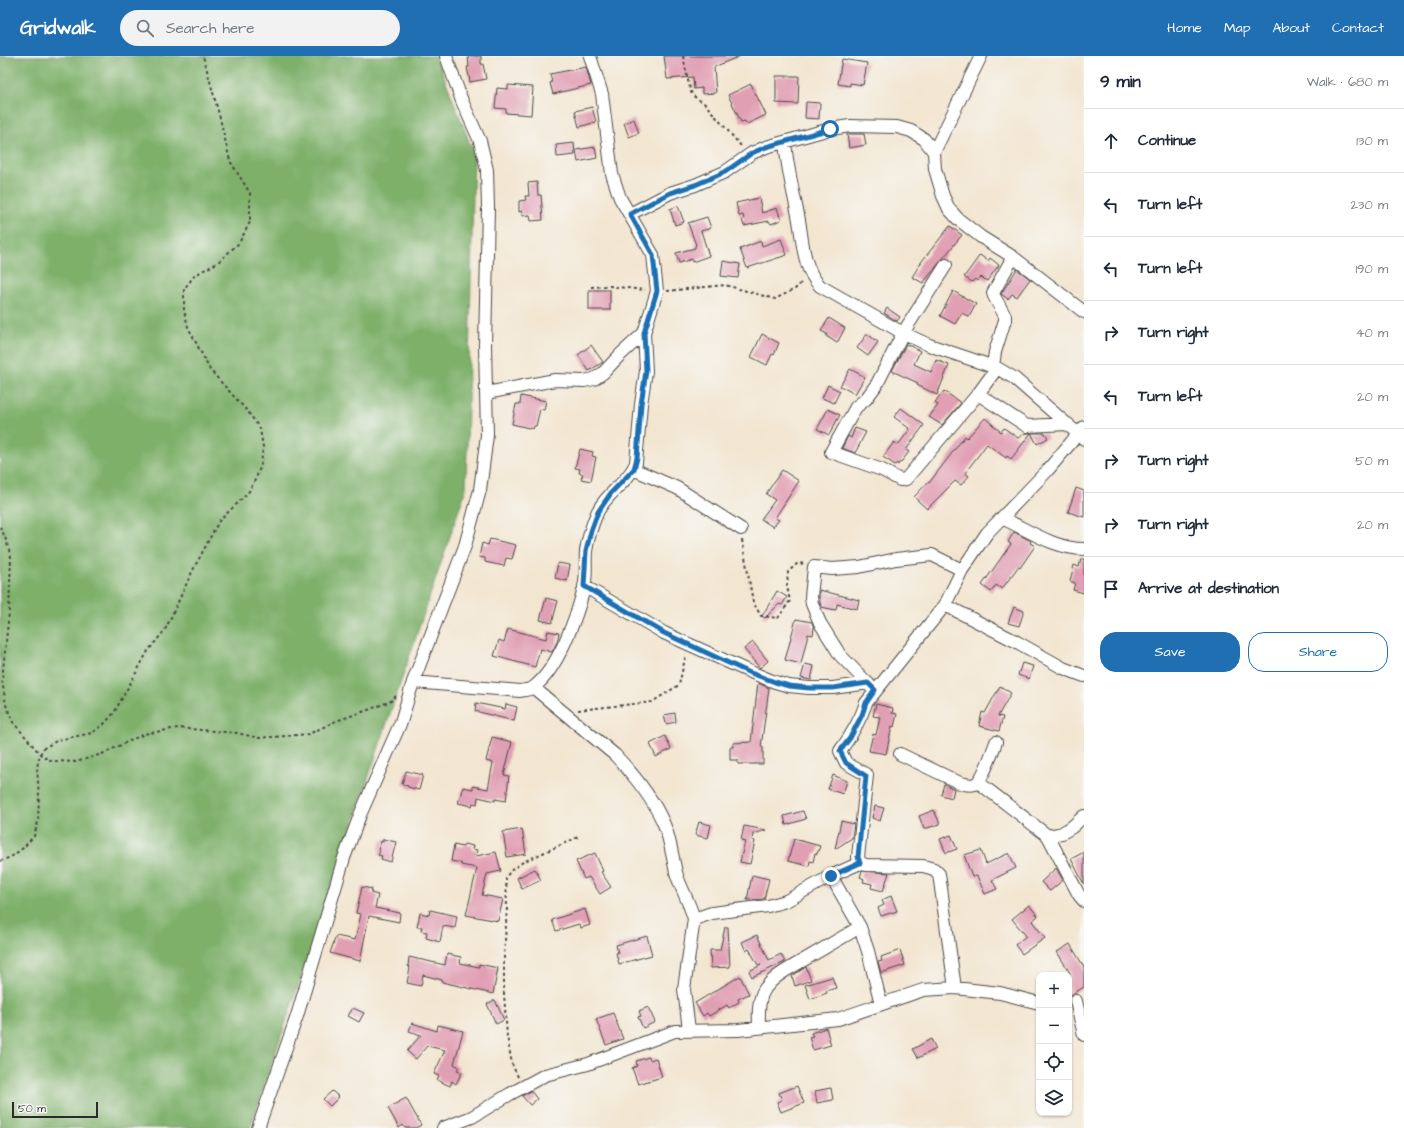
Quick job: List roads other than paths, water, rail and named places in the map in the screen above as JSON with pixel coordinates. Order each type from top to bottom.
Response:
[{"type":"street","points":[[258,1128],[297,1016],[344,858],[360,815],[402,722],[413,683],[465,546],[480,490],[487,435],[485,346],[488,208],[487,170],[480,141],[462,101],[446,56]]},
{"type":"street","points":[[413,683],[520,691],[534,688],[552,667],[558,657],[575,616],[584,586],[586,551],[598,512],[611,493],[634,469],[637,458],[641,404],[646,371],[644,333],[657,291],[653,255],[620,198],[612,174],[602,94],[590,56]]},
{"type":"street","points":[[981,56],[934,152],[935,169],[943,196],[949,209],[958,219],[981,237],[1013,257],[1084,312]]},
{"type":"street","points":[[630,214],[670,193],[695,185],[725,172],[752,153],[766,147],[830,129],[850,126],[897,127],[911,131],[924,139],[934,152]]},
{"type":"street","points":[[785,142],[786,155],[798,215],[802,249],[814,280],[820,286],[902,333],[929,345],[995,367],[1014,378],[1082,434],[988,533],[962,570],[946,605],[871,687],[862,715],[850,738],[840,751],[846,763],[866,776],[858,857],[860,863]]},
{"type":"street","points":[[946,264],[902,333],[877,384],[866,399],[856,407],[831,452],[882,470],[900,480],[906,480],[978,394],[995,367],[995,352],[1005,316],[993,293],[1013,257]]},
{"type":"street","points":[[486,393],[555,380],[584,382],[594,379],[614,364],[620,355],[644,333]]},
{"type":"street","points":[[978,394],[1027,426],[1068,424]]},
{"type":"street","points":[[634,469],[677,488],[740,529]]},
{"type":"street","points":[[1002,518],[1053,543],[1072,549],[1084,549]]},
{"type":"street","points":[[871,687],[840,655],[820,623],[812,604],[811,597],[814,567],[832,569],[859,567],[896,559],[932,556],[962,570]]},
{"type":"street","points":[[584,586],[664,633],[748,672],[789,686],[809,688],[871,687]]},
{"type":"street","points":[[946,605],[1063,668],[1084,676]]},
{"type":"street","points":[[534,688],[615,755],[626,766],[649,796],[664,823],[678,876],[694,919],[684,989],[689,1030]]},
{"type":"street","points":[[900,754],[960,783],[968,785],[978,782],[985,770],[996,742]]},
{"type":"street","points":[[978,782],[1048,836],[1079,895],[1084,901]]},
{"type":"street","points":[[1048,836],[1062,833],[1072,827],[1084,816]]},
{"type":"street","points":[[694,919],[712,913],[768,906],[786,901],[831,876],[860,863],[866,865],[923,866],[934,869],[939,874],[955,988]]},
{"type":"street","points":[[831,876],[860,927],[868,951],[881,1004]]},
{"type":"street","points":[[759,1027],[759,1002],[765,987],[776,976],[860,927]]},
{"type":"street","points":[[443,1128],[472,1117],[545,1075],[588,1064],[675,1031],[738,1030],[838,1019],[923,990],[955,988],[1000,993],[1036,1002]]},
{"type":"street","points":[[1076,1000],[1084,1036]]}]
